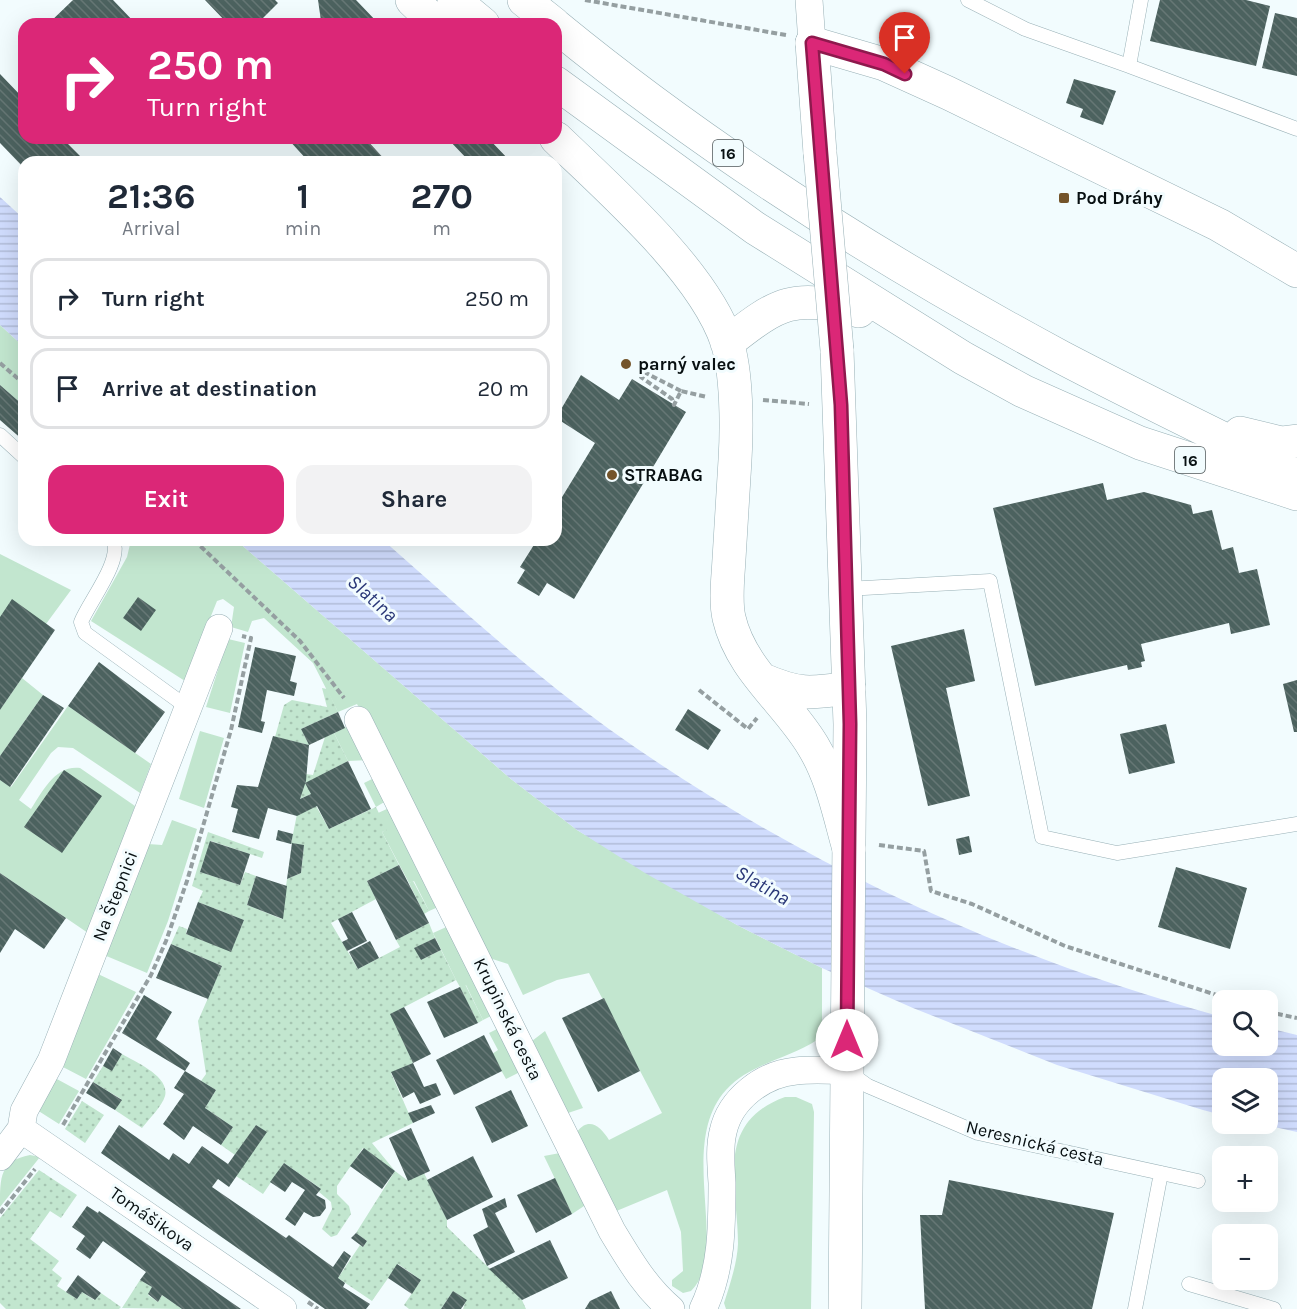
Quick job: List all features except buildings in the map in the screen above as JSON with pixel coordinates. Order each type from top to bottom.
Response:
[{"type":"main road","points":[[412,0],[431,18]]},
{"type":"main road","points":[[454,0],[476,18]]},
{"type":"main road","name":"16","points":[[524,0],[546,18]]},
{"type":"main road","name":"16","points":[[562,30],[654,101],[839,228],[1063,358],[1297,475]]},
{"type":"main road","points":[[845,1309],[847,1056],[860,847],[849,688],[837,350],[812,43],[884,64],[948,93],[1219,225],[1297,271]]},
{"type":"main road","name":"16","points":[[562,87],[755,228],[908,324],[1023,391],[1140,443],[1297,494]]},
{"type":"main road","points":[[562,144],[627,206],[687,274],[707,302],[727,343],[735,399],[735,451],[727,589],[729,617],[742,652],[814,747],[860,847]]},
{"type":"main road","points":[[727,343],[765,313],[796,302],[822,302],[908,324]]},
{"type":"main road","points":[[1179,417],[1281,443],[1297,441]]},
{"type":"main road","points":[[760,678],[790,691],[810,693],[849,688]]},
{"type":"street","points":[[809,0],[812,43]]},
{"type":"street","name":"Na Štepnici","points":[[0,1157],[21,1129],[24,1111],[51,1061],[219,628]]},
{"type":"street","name":"Krupinská cesta","points":[[358,720],[612,1231],[635,1269],[671,1309]]},
{"type":"street","points":[[703,1309],[713,1284],[719,1256],[722,1207],[721,1143],[732,1109],[757,1084],[774,1076],[847,1056]]},
{"type":"street","name":"Tomášikova","points":[[21,1129],[291,1303]]},
{"type":"lane","points":[[968,0],[1025,29],[1297,129]]},
{"type":"lane","points":[[1128,66],[1141,0]]},
{"type":"lane","points":[[0,435],[18,452]]},
{"type":"lane","points":[[116,546],[114,562],[81,622],[85,633],[187,707]]},
{"type":"lane","points":[[846,589],[990,581],[1042,837],[1118,854],[1297,824]]},
{"type":"lane","name":"Neresnická cesta","points":[[847,1056],[868,1086],[978,1133],[1198,1181]]},
{"type":"lane","points":[[1135,1309],[1161,1173]]},
{"type":"lane","points":[[1189,1284],[1274,1309]]},
{"type":"path","points":[[585,0],[788,35],[812,43]]},
{"type":"path","points":[[0,363],[18,379]]},
{"type":"path","points":[[677,398],[674,405],[672,399],[641,377],[644,372],[681,391]]},
{"type":"path","points":[[767,400],[814,404]]},
{"type":"path","points":[[200,546],[300,641],[333,682],[358,720]]},
{"type":"path","points":[[60,1130],[151,975],[187,882],[231,730],[251,638],[219,628]]},
{"type":"path","points":[[699,690],[748,729],[761,715]]},
{"type":"path","points":[[860,847],[924,851],[931,891],[972,904],[1065,946],[1212,994]]},
{"type":"path","points":[[1278,1014],[1297,1018]]},
{"type":"path","points":[[291,1303],[318,1309]]},
{"type":"green space","points":[[0,325],[18,342],[18,401],[0,385]]},
{"type":"green space","points":[[130,546],[243,546],[511,779],[577,830],[737,925],[822,968],[822,1033],[817,1040],[747,1073],[726,1090],[712,1113],[705,1139],[706,1251],[702,1273],[691,1291],[683,1293],[672,1286],[672,1280],[683,1271],[681,1232],[667,1190],[614,1212],[577,1132],[581,1127],[594,1125],[609,1140],[662,1113],[589,973],[557,980],[523,995],[508,964],[483,956],[357,704],[338,712],[313,663],[264,618],[252,621],[248,632],[231,627],[234,607],[223,599],[217,601],[185,681],[91,621],[127,557]]},
{"type":"green space","points":[[0,554],[71,590],[46,624],[0,617]]},
{"type":"green space","points":[[228,639],[245,643],[230,713],[206,707]]},
{"type":"green space","points":[[22,678],[43,695],[0,756],[0,710]]},
{"type":"green space","points":[[322,688],[327,689],[338,712],[301,729],[309,745],[275,737],[284,705],[292,700],[327,707]]},
{"type":"green space","points":[[68,706],[151,764],[140,793],[73,748],[58,747],[51,753],[19,800],[31,809],[45,787],[57,775],[71,768],[80,768],[135,806],[88,933],[0,873],[0,780],[11,787]]},
{"type":"green space","points":[[352,724],[369,760],[348,761],[334,733]]},
{"type":"green space","points":[[200,731],[224,738],[204,808],[179,799]]},
{"type":"green space","points":[[334,733],[348,761],[306,783],[311,794],[300,799],[306,774],[313,775],[325,737]]},
{"type":"green space","points":[[376,777],[386,801],[376,807],[364,783]]},
{"type":"green space","points":[[316,806],[329,829],[376,807],[387,830],[382,832],[399,865],[367,881],[376,899],[331,923],[358,969],[400,947],[396,940],[429,923],[435,938],[415,948],[421,960],[441,950],[456,980],[391,1014],[413,1063],[391,1073],[413,1123],[372,1143],[395,1171],[363,1148],[337,1186],[337,1194],[349,1206],[351,1214],[337,1235],[331,1237],[322,1229],[332,1209],[331,1202],[319,1192],[320,1188],[284,1163],[263,1194],[236,1176],[266,1132],[256,1125],[235,1155],[221,1145],[233,1127],[205,1108],[216,1090],[201,1081],[206,1074],[198,1021],[222,966],[171,944],[179,926],[187,929],[186,934],[231,951],[244,920],[198,902],[203,891],[192,886],[208,832],[264,852],[262,858],[211,841],[200,872],[240,885],[245,872],[256,876],[247,905],[282,919],[287,879],[301,873],[304,845],[291,844],[297,814]]},
{"type":"green space","points":[[389,808],[443,905],[429,911],[414,881],[409,883],[382,832],[386,830],[378,813]]},
{"type":"green space","points":[[172,820],[197,829],[168,921],[147,973],[104,955],[148,844],[162,845]]},
{"type":"green space","points":[[413,881],[429,911],[424,914],[409,883]]},
{"type":"green space","points":[[453,924],[491,1016],[483,1020],[466,985],[460,987],[433,933]]},
{"type":"green space","points":[[98,974],[136,992],[86,1079],[61,1066]]},
{"type":"green space","points":[[465,984],[483,1020],[478,1023],[460,987]]},
{"type":"green space","points":[[497,1029],[524,1070],[506,1079],[492,1054],[498,1050],[489,1033]]},
{"type":"green space","points":[[545,1031],[583,1108],[565,1114],[532,1041]]},
{"type":"green space","points":[[122,1054],[150,1070],[162,1082],[165,1089],[165,1096],[161,1104],[142,1128],[115,1110],[121,1099],[93,1082],[103,1066],[112,1070]]},
{"type":"green space","points":[[55,1078],[79,1091],[59,1124],[37,1110]]},
{"type":"green space","points":[[785,1097],[796,1097],[812,1104],[814,1112],[811,1309],[726,1309],[724,1303],[735,1266],[738,1244],[734,1159],[738,1140],[747,1123],[762,1108]]},
{"type":"green space","points":[[82,1101],[104,1115],[85,1143],[65,1129]]},
{"type":"green space","points":[[560,1153],[587,1204],[572,1214],[544,1156]]},
{"type":"green space","points":[[30,1155],[40,1157],[0,1207],[0,1187],[7,1166],[13,1161]]},
{"type":"green space","points":[[39,1170],[77,1195],[61,1218],[50,1211],[30,1239],[59,1261],[52,1270],[62,1278],[57,1286],[77,1299],[82,1292],[94,1300],[101,1293],[121,1307],[119,1309],[6,1309],[0,1303],[0,1218]]},
{"type":"green space","points":[[395,1171],[407,1180],[424,1173],[447,1220],[447,1227],[522,1300],[526,1309],[463,1309],[466,1300],[453,1291],[441,1309],[409,1309],[404,1305],[421,1280],[398,1264],[372,1301],[338,1278],[360,1245],[363,1247],[367,1241],[356,1233]]},
{"type":"green space","points":[[140,1280],[152,1287],[148,1295],[158,1302],[162,1295],[182,1309],[122,1308]]},
{"type":"water","points":[[0,197],[18,214],[18,342],[0,325]]},
{"type":"water","name":"Slatina","points":[[243,546],[390,546],[522,661],[609,729],[679,777],[827,862],[903,900],[981,934],[1140,993],[1212,1014],[1212,1056],[1278,1056],[1278,1030],[1297,1035],[1297,1132],[1278,1128],[1278,1068],[1212,1068],[1212,1112],[1057,1065],[913,1008],[822,968],[737,925],[645,873],[577,830],[511,779]]},
{"type":"place","name":"Pod Dráhy","points":[[1064,198]]},
{"type":"place","name":"parný valec","points":[[626,364]]},
{"type":"place","name":"STRABAG","points":[[612,475]]},
{"type":"route","points":[[847,1040],[850,724],[841,405],[812,43],[884,64],[905,74]]}]
